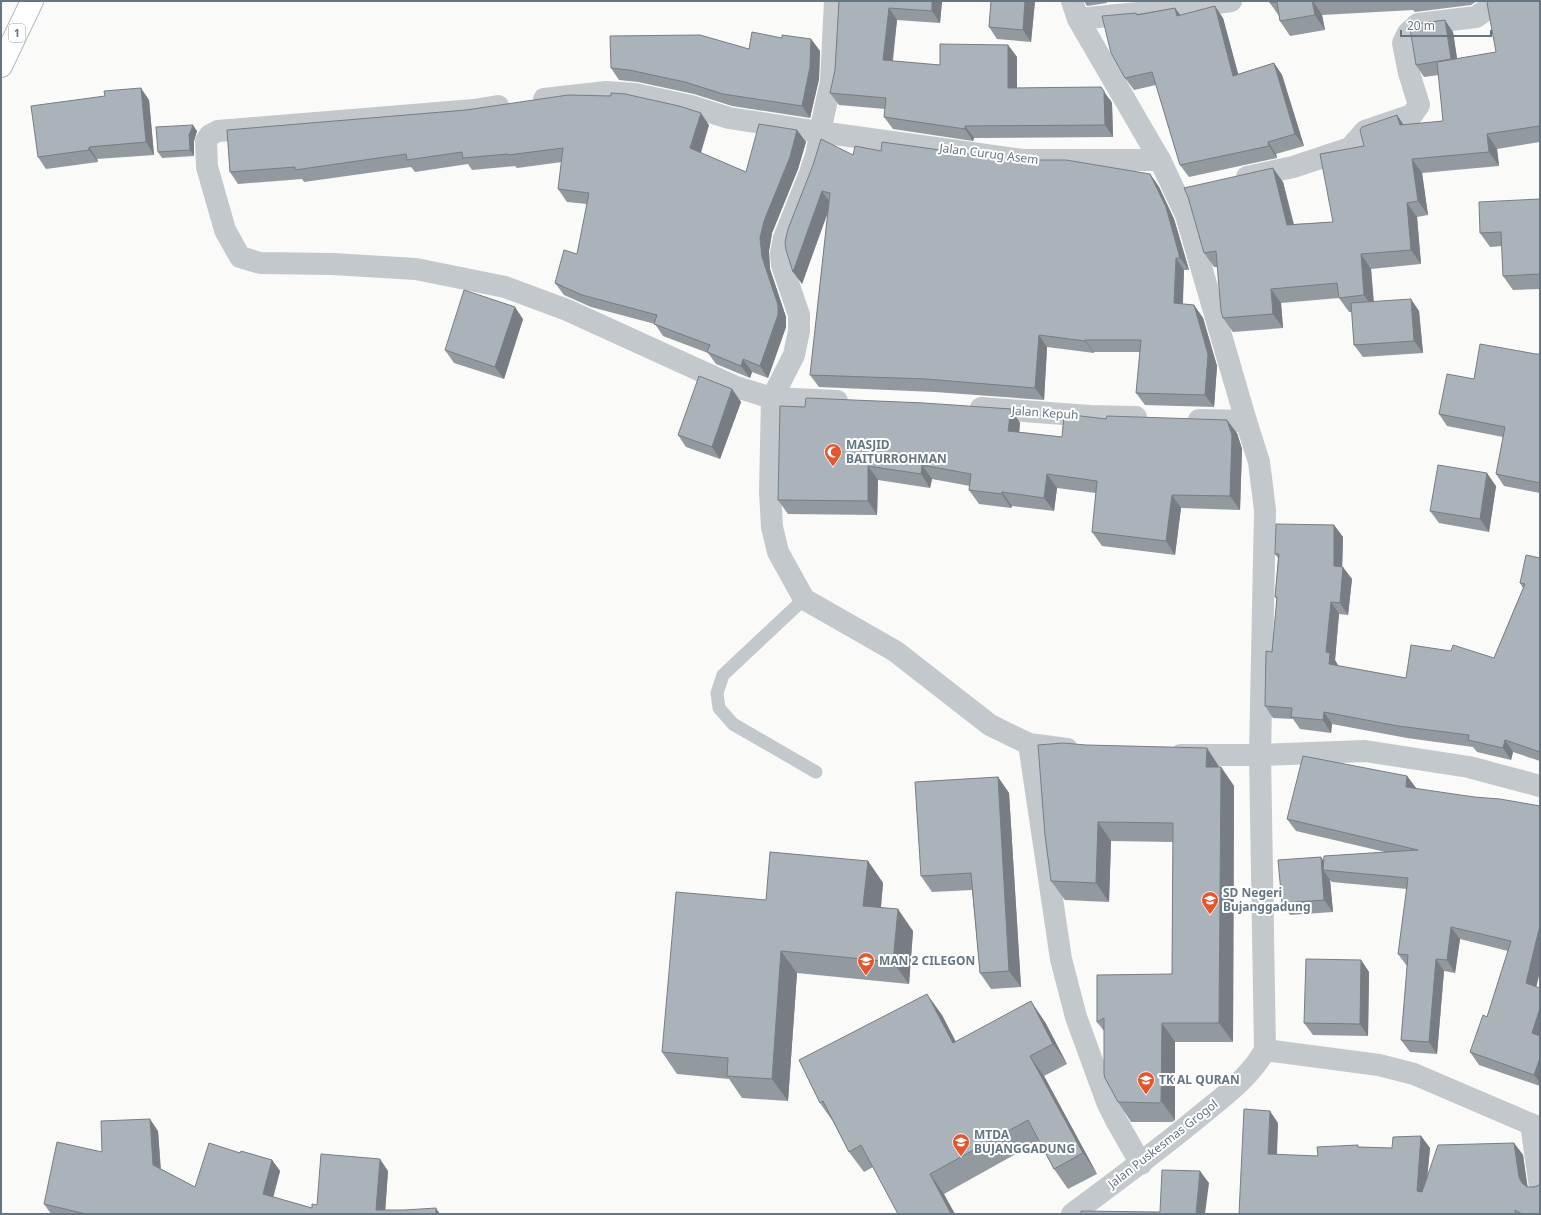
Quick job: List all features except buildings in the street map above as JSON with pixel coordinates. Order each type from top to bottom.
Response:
[{"type":"highway","name":"1","points":[[1,66],[32,1]]},
{"type":"street","points":[[835,1],[831,80],[817,152],[784,238],[781,253],[782,265],[799,315],[799,331],[794,355],[772,398],[770,492],[772,527],[778,552],[804,599],[895,651],[990,724],[1029,744],[1084,751]]},
{"type":"street","points":[[1232,1],[1167,10],[1075,10],[1160,160],[1186,215],[1259,462],[1265,510],[1260,755],[1265,1050],[1379,1065],[1414,1074],[1535,1126],[1540,1187]]},
{"type":"street","points":[[1227,182],[1293,167],[1350,148],[1365,131],[1412,115],[1419,105],[1403,43],[1408,32],[1418,24],[1476,17],[1498,1]]},
{"type":"street","name":"Jalan Curug Asem","points":[[772,398],[736,387],[567,310],[505,287],[416,269],[333,264],[260,263],[240,256],[225,230],[207,167],[206,141],[210,135],[218,131],[474,110],[577,94],[606,92],[635,94],[691,106],[729,118],[1023,160],[1160,160]]},
{"type":"street","points":[[1176,193],[1198,188]]},
{"type":"street","points":[[772,398],[856,402]]},
{"type":"street","name":"Jalan Kepuh","points":[[965,406],[1090,416],[1152,418]]},
{"type":"street","points":[[1176,419],[1246,421]]},
{"type":"street","points":[[1029,744],[1059,951],[1064,973],[1076,1017],[1108,1102],[1117,1122],[1141,1164]]},
{"type":"street","points":[[1164,753],[1185,755],[1260,755],[1365,751],[1469,767],[1540,786]]},
{"type":"street","name":"Jalan Puskesmas Grogol","points":[[1072,1214],[1141,1164],[1237,1083],[1260,1060],[1265,1050]]},
{"type":"lane","points":[[804,599],[723,675],[717,693],[719,708],[732,724],[816,772]]},
{"type":"place","name":"MASJID BAITURROHMAN","points":[[833,467]]},
{"type":"place","name":"SD Negeri Bujanggadung","points":[[1210,915]]},
{"type":"place","name":"MAN 2 CILEGON","points":[[866,976]]},
{"type":"place","name":"TK AL QURAN","points":[[1146,1095]]},
{"type":"place","name":"MTDA BUJANGGADUNG","points":[[961,1157]]}]
